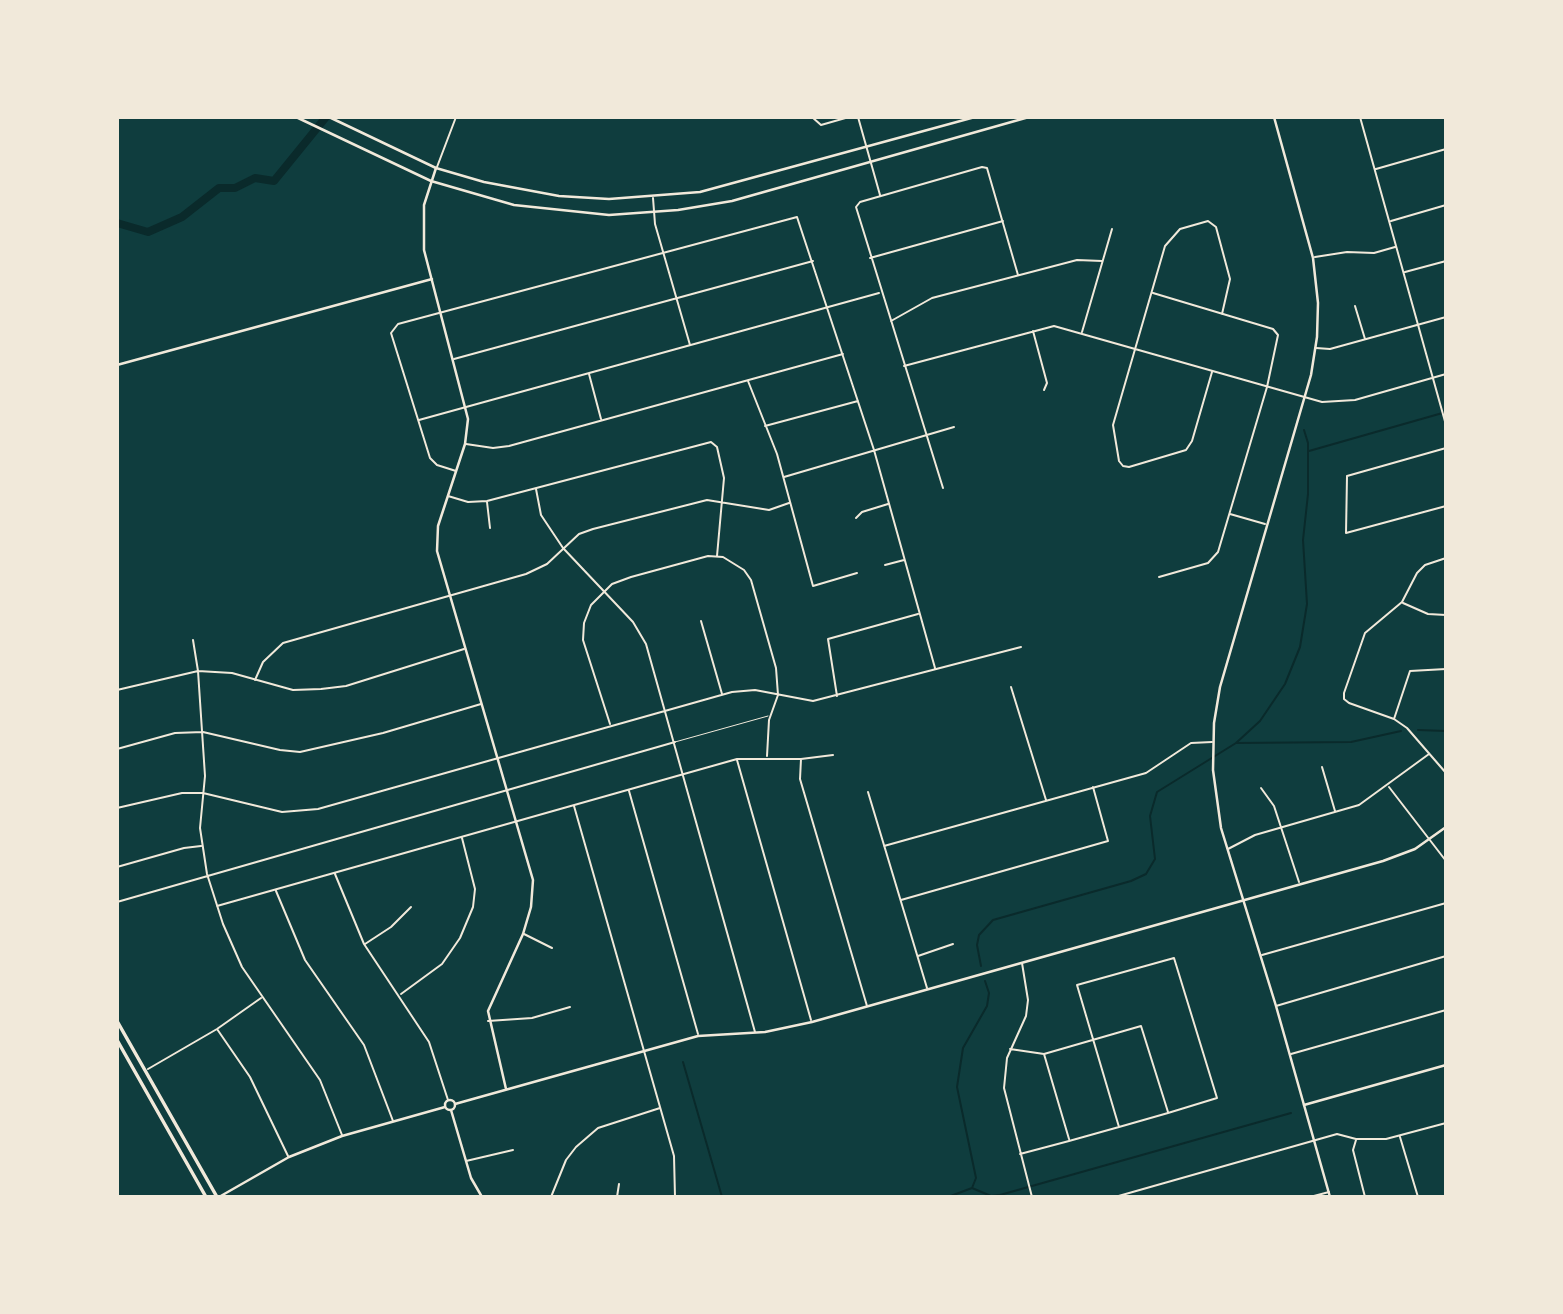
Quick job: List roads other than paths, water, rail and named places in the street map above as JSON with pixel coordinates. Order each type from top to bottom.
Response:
[{"type":"main road","points":[[117,1021],[218,1197]]},
{"type":"main road","points":[[117,1040],[206,1197]]},
{"type":"street","points":[[329,117],[436,168],[506,188],[559,196],[653,198],[727,186],[975,117]]},
{"type":"street","points":[[456,117],[431,181],[421,229],[468,419],[465,444],[437,541],[440,569],[499,758],[533,880],[531,907],[523,934],[496,992],[488,1021],[506,1089]]},
{"type":"street","points":[[812,117],[817,124],[849,117]]},
{"type":"street","points":[[858,117],[881,196]]},
{"type":"street","points":[[298,118],[431,181],[502,202],[555,211],[609,215],[732,201],[1029,117]]},
{"type":"street","points":[[1274,117],[1313,258],[1318,303],[1316,348],[1220,687],[1212,754],[1216,800],[1228,849],[1329,1195],[1310,1197]]},
{"type":"street","points":[[1360,117],[1446,425]]},
{"type":"street","points":[[1375,170],[1446,149]]},
{"type":"street","points":[[943,488],[869,258],[856,207],[860,202],[982,167],[987,168],[1018,275]]},
{"type":"street","points":[[653,198],[653,212],[663,252],[690,345]]},
{"type":"street","points":[[1390,221],[1446,205]]},
{"type":"street","points":[[456,471],[433,462],[391,333],[398,324],[797,217],[874,450],[935,668]]},
{"type":"street","points":[[869,258],[1003,221]]},
{"type":"street","points":[[1213,371],[1192,441],[1186,450],[1142,464],[1123,466],[1119,461],[1113,425],[1165,246],[1171,236],[1180,229],[1213,222],[1230,279],[1222,314]]},
{"type":"street","points":[[1081,333],[1112,229]]},
{"type":"street","points":[[1313,258],[1347,252],[1374,253],[1396,246]]},
{"type":"street","points":[[890,321],[932,298],[1077,260],[1102,261]]},
{"type":"street","points":[[453,359],[813,261]]},
{"type":"street","points":[[1404,273],[1446,261]]},
{"type":"street","points":[[117,365],[432,279]]},
{"type":"street","points":[[418,420],[881,293]]},
{"type":"street","points":[[1152,293],[1276,331],[1278,335],[1267,387],[1218,552],[1208,563],[1159,577]]},
{"type":"street","points":[[1355,306],[1366,340]]},
{"type":"street","points":[[1316,348],[1330,349],[1446,317]]},
{"type":"street","points":[[904,366],[1054,326],[1304,398],[1336,403],[1446,374]]},
{"type":"street","points":[[1032,330],[1046,383],[1044,390]]},
{"type":"street","points":[[465,444],[493,448],[509,446],[843,354]]},
{"type":"street","points":[[589,373],[601,420]]},
{"type":"street","points":[[747,380],[782,477],[813,586],[857,573]]},
{"type":"street","points":[[765,426],[859,401]]},
{"type":"street","points":[[782,477],[954,427]]},
{"type":"street","points":[[448,496],[468,502],[487,501],[713,443],[723,473],[717,557]]},
{"type":"street","points":[[1446,449],[1347,476],[1346,533],[1446,506]]},
{"type":"street","points":[[536,489],[541,515],[563,548],[633,622],[646,645],[667,711],[755,1032]]},
{"type":"street","points":[[487,501],[490,528]]},
{"type":"street","points":[[255,680],[263,662],[283,643],[534,570],[547,564],[579,534],[593,529],[693,502],[722,501],[768,510],[789,503]]},
{"type":"street","points":[[856,518],[862,512],[890,504]]},
{"type":"street","points":[[1229,514],[1267,525]]},
{"type":"street","points":[[611,726],[583,640],[587,613],[603,591],[631,578],[708,556],[717,557],[731,561],[751,580],[776,668],[778,695],[771,715],[766,757]]},
{"type":"street","points":[[1446,558],[1436,559],[1416,573],[1402,602],[1365,633],[1344,699],[1394,719],[1420,740],[1446,774]]},
{"type":"street","points":[[885,565],[905,559]]},
{"type":"street","points":[[1402,602],[1428,614],[1446,615]]},
{"type":"street","points":[[837,696],[828,639],[919,614]]},
{"type":"street","points":[[701,621],[722,695]]},
{"type":"street","points":[[193,640],[202,732],[203,793],[200,828],[207,874],[231,947],[262,998],[320,1080],[342,1136]]},
{"type":"street","points":[[117,808],[166,795],[203,793],[258,808],[296,812],[341,803],[722,695],[755,690],[813,701],[1021,647]]},
{"type":"street","points":[[117,690],[198,671],[232,673],[293,690],[346,686],[465,649]]},
{"type":"street","points":[[1394,719],[1410,671],[1446,669]]},
{"type":"street","points":[[1011,687],[1046,800]]},
{"type":"street","points":[[117,749],[175,733],[202,732],[300,752],[371,736],[482,704]]},
{"type":"street","points":[[884,846],[1146,773],[1191,743],[1212,742]]},
{"type":"street","points":[[117,902],[207,874],[675,743]]},
{"type":"street","points":[[1228,849],[1255,835],[1371,800],[1430,753]]},
{"type":"street","points":[[217,906],[737,759],[801,759],[834,755]]},
{"type":"street","points":[[737,759],[812,1022]]},
{"type":"street","points":[[801,759],[800,779],[867,1007]]},
{"type":"street","points":[[1322,767],[1335,812]]},
{"type":"street","points":[[1389,786],[1446,861]]},
{"type":"street","points":[[901,900],[1108,841],[1093,787]]},
{"type":"street","points":[[1261,788],[1275,806],[1299,883]]},
{"type":"street","points":[[629,789],[698,1036]]},
{"type":"street","points":[[868,792],[928,990]]},
{"type":"street","points":[[574,805],[674,1156],[675,1197]]},
{"type":"street","points":[[451,1110],[455,1104],[698,1036],[755,1032],[812,1022],[978,976],[1401,855],[1446,827]]},
{"type":"street","points":[[399,995],[442,964],[460,939],[473,907],[475,889],[462,837]]},
{"type":"street","points":[[117,867],[184,848],[202,846]]},
{"type":"street","points":[[335,873],[364,944],[429,1042],[448,1100],[445,1107]]},
{"type":"street","points":[[275,890],[305,960],[364,1045],[393,1122]]},
{"type":"street","points":[[1261,955],[1446,903]]},
{"type":"street","points":[[364,944],[391,927],[411,907]]},
{"type":"street","points":[[523,934],[552,948]]},
{"type":"street","points":[[918,956],[953,944]]},
{"type":"street","points":[[1276,1006],[1446,956]]},
{"type":"street","points":[[1020,1154],[1119,1127],[1217,1098],[1174,958],[1077,985],[1119,1127]]},
{"type":"street","points":[[1022,963],[1027,1008],[1010,1049],[1004,1072],[1004,1088],[1031,1195]]},
{"type":"street","points":[[145,1071],[217,1029],[262,998]]},
{"type":"street","points":[[488,1021],[532,1018],[570,1007]]},
{"type":"street","points":[[1290,1055],[1446,1010]]},
{"type":"street","points":[[1010,1049],[1044,1054],[1142,1026],[1168,1113]]},
{"type":"street","points":[[217,1029],[250,1077],[289,1157]]},
{"type":"street","points":[[1044,1054],[1069,1140]]},
{"type":"street","points":[[1304,1105],[1446,1065]]},
{"type":"street","points":[[448,1100],[455,1104]]},
{"type":"street","points":[[218,1197],[289,1157],[342,1136],[445,1107],[451,1110],[466,1162],[482,1197]]},
{"type":"street","points":[[551,1197],[566,1160],[576,1147],[598,1128],[661,1107]]},
{"type":"street","points":[[1115,1197],[1314,1140],[1337,1135],[1356,1139],[1399,1136],[1446,1123]]},
{"type":"street","points":[[1399,1136],[1418,1197]]},
{"type":"street","points":[[1356,1139],[1353,1150],[1365,1197]]},
{"type":"street","points":[[466,1162],[513,1150]]},
{"type":"street","points":[[617,1197],[619,1184]]},
{"type":"street","points":[[1131,1192],[1133,1197]]},
{"type":"lane","points":[[675,743],[771,715]]},
{"type":"waterway","points":[[117,223],[148,232],[182,217],[219,188],[235,188],[255,178],[274,181],[326,117]]},
{"type":"waterway","points":[[1309,451],[1446,412]]},
{"type":"waterway","points":[[981,966],[977,945],[979,935],[993,920],[1131,881],[1146,874],[1155,859],[1150,816],[1157,792],[1236,743],[1260,721],[1285,684],[1300,647],[1307,604],[1303,540],[1308,494],[1308,443],[1304,430]]},
{"type":"waterway","points":[[1418,730],[1446,731]]},
{"type":"waterway","points":[[1236,743],[1351,742],[1401,731]]},
{"type":"waterway","points":[[948,1197],[972,1188],[976,1178],[957,1087],[963,1048],[987,1006],[989,993],[985,981]]},
{"type":"waterway","points":[[683,1062],[722,1197]]},
{"type":"waterway","points":[[972,1188],[991,1196],[1000,1195],[1291,1113]]}]
